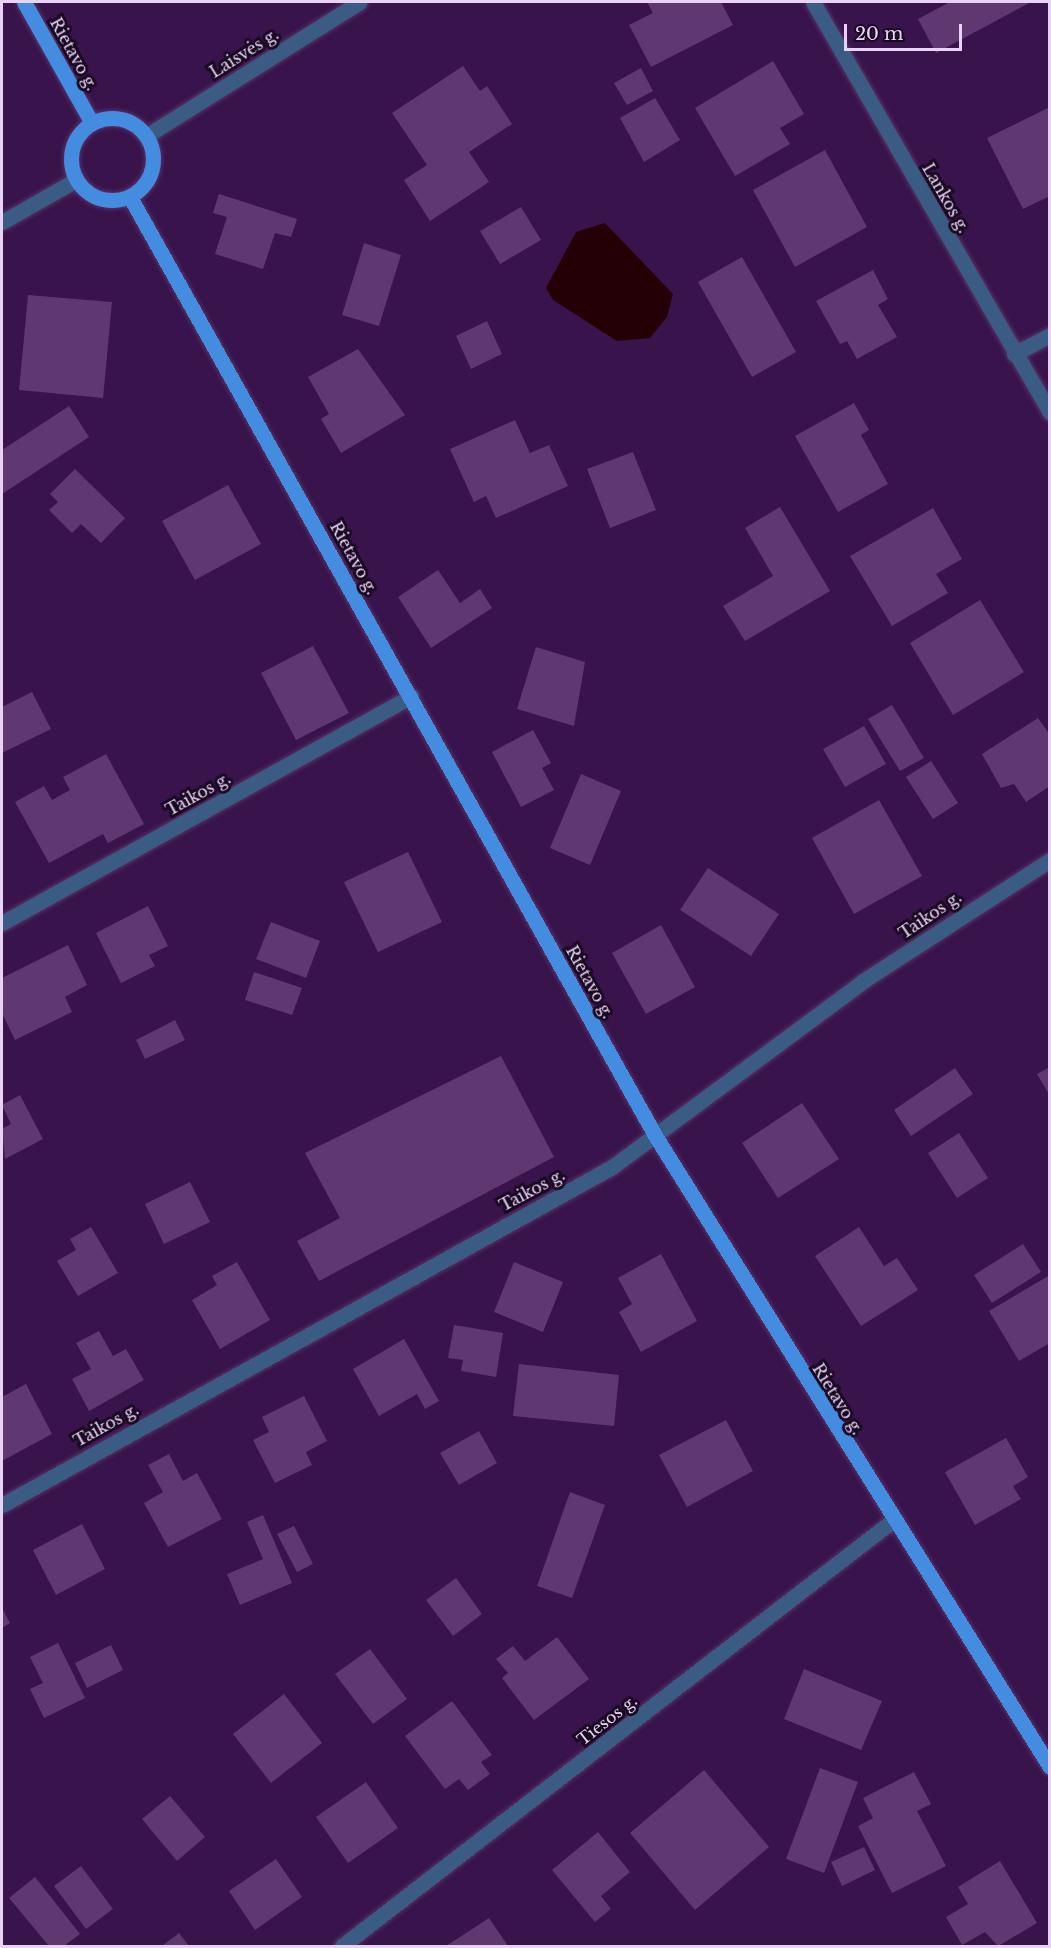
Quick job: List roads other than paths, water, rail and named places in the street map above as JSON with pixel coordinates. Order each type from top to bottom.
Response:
[{"type":"main road","name":"Rietavo g.","points":[[24,2],[92,123]]},
{"type":"main road","points":[[116,118],[146,136],[152,149],[150,177],[130,197],[106,200],[76,180],[72,148],[92,123],[116,118]]},
{"type":"main road","name":"Rietavo g.","points":[[130,197],[656,1137],[892,1521],[1050,1767]]},
{"type":"street","name":"Laisvės g.","points":[[146,136],[360,2]]},
{"type":"street","name":"Lankos g.","points":[[813,2],[1014,354],[1050,412]]},
{"type":"street","points":[[2,222],[76,180]]},
{"type":"street","points":[[1014,354],[1050,335]]},
{"type":"street","name":"Taikos g.","points":[[2,923],[411,696]]},
{"type":"street","name":"Taikos g.","points":[[2,1505],[612,1167],[656,1137],[863,981],[1050,860]]},
{"type":"street","name":"Tiesos g.","points":[[342,1947],[892,1521]]}]
